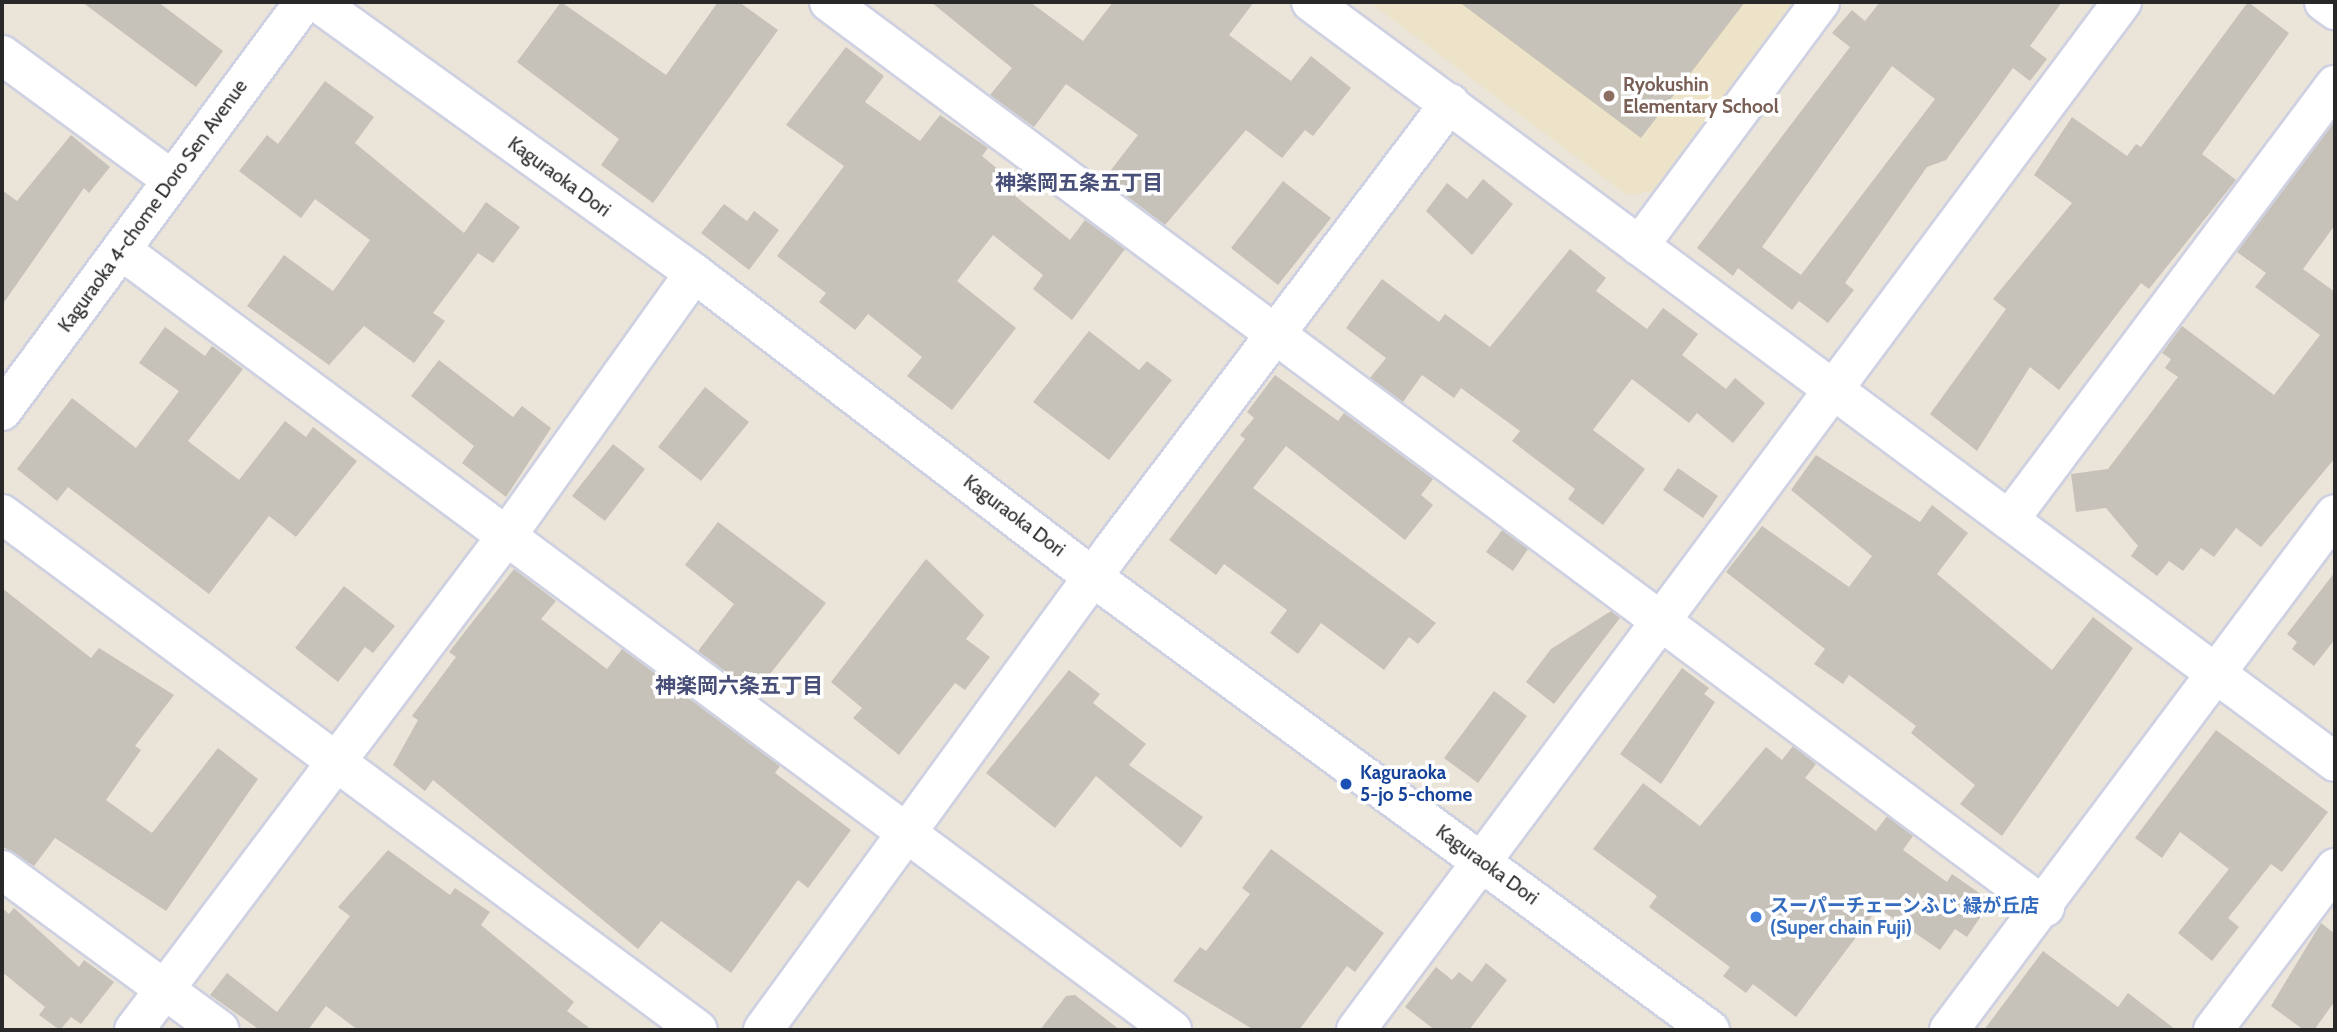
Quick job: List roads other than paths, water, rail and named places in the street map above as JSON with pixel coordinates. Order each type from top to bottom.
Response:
[{"type":"street","name":"Kaguraoka 4-chome Doro Sen Avenue","points":[[2,411],[304,2]]},
{"type":"street","name":"Kaguraoka Dori","points":[[317,2],[694,273],[1094,578],[1710,1030]]},
{"type":"street","points":[[829,2],[2045,907]]},
{"type":"street","points":[[1311,2],[2335,762]]},
{"type":"street","points":[[1639,246],[1820,2]]},
{"type":"street","points":[[1356,1030],[1656,620],[1834,391],[2122,2]]},
{"type":"street","points":[[2324,2],[2335,10]]},
{"type":"street","points":[[3,60],[172,180]]},
{"type":"street","points":[[2009,520],[2335,85]]},
{"type":"street","points":[[764,1030],[1094,578],[1450,103]]},
{"type":"street","points":[[121,250],[508,534],[906,835],[1172,1030]]},
{"type":"street","points":[[134,1030],[338,763],[508,534],[694,273]]},
{"type":"street","points":[[2,514],[698,1030]]},
{"type":"street","points":[[1949,1030],[2045,907],[2335,514]]},
{"type":"street","points":[[2213,1030],[2335,868]]},
{"type":"street","points":[[2,870],[220,1030]]},
{"type":"place","name":"Ryokushin Elementary School","points":[[1609,96]]},
{"type":"place","name":"Kaguraoka 5-jo 5-chome","points":[[1346,784]]},
{"type":"place","name":"スーパーチェーンふじ 緑が丘店 (Super chain Fuji)","points":[[1756,917]]},
{"type":"district","name":"神楽岡五条五丁目","points":[[1079,183]]},
{"type":"district","name":"神楽岡六条五丁目","points":[[739,686]]}]
